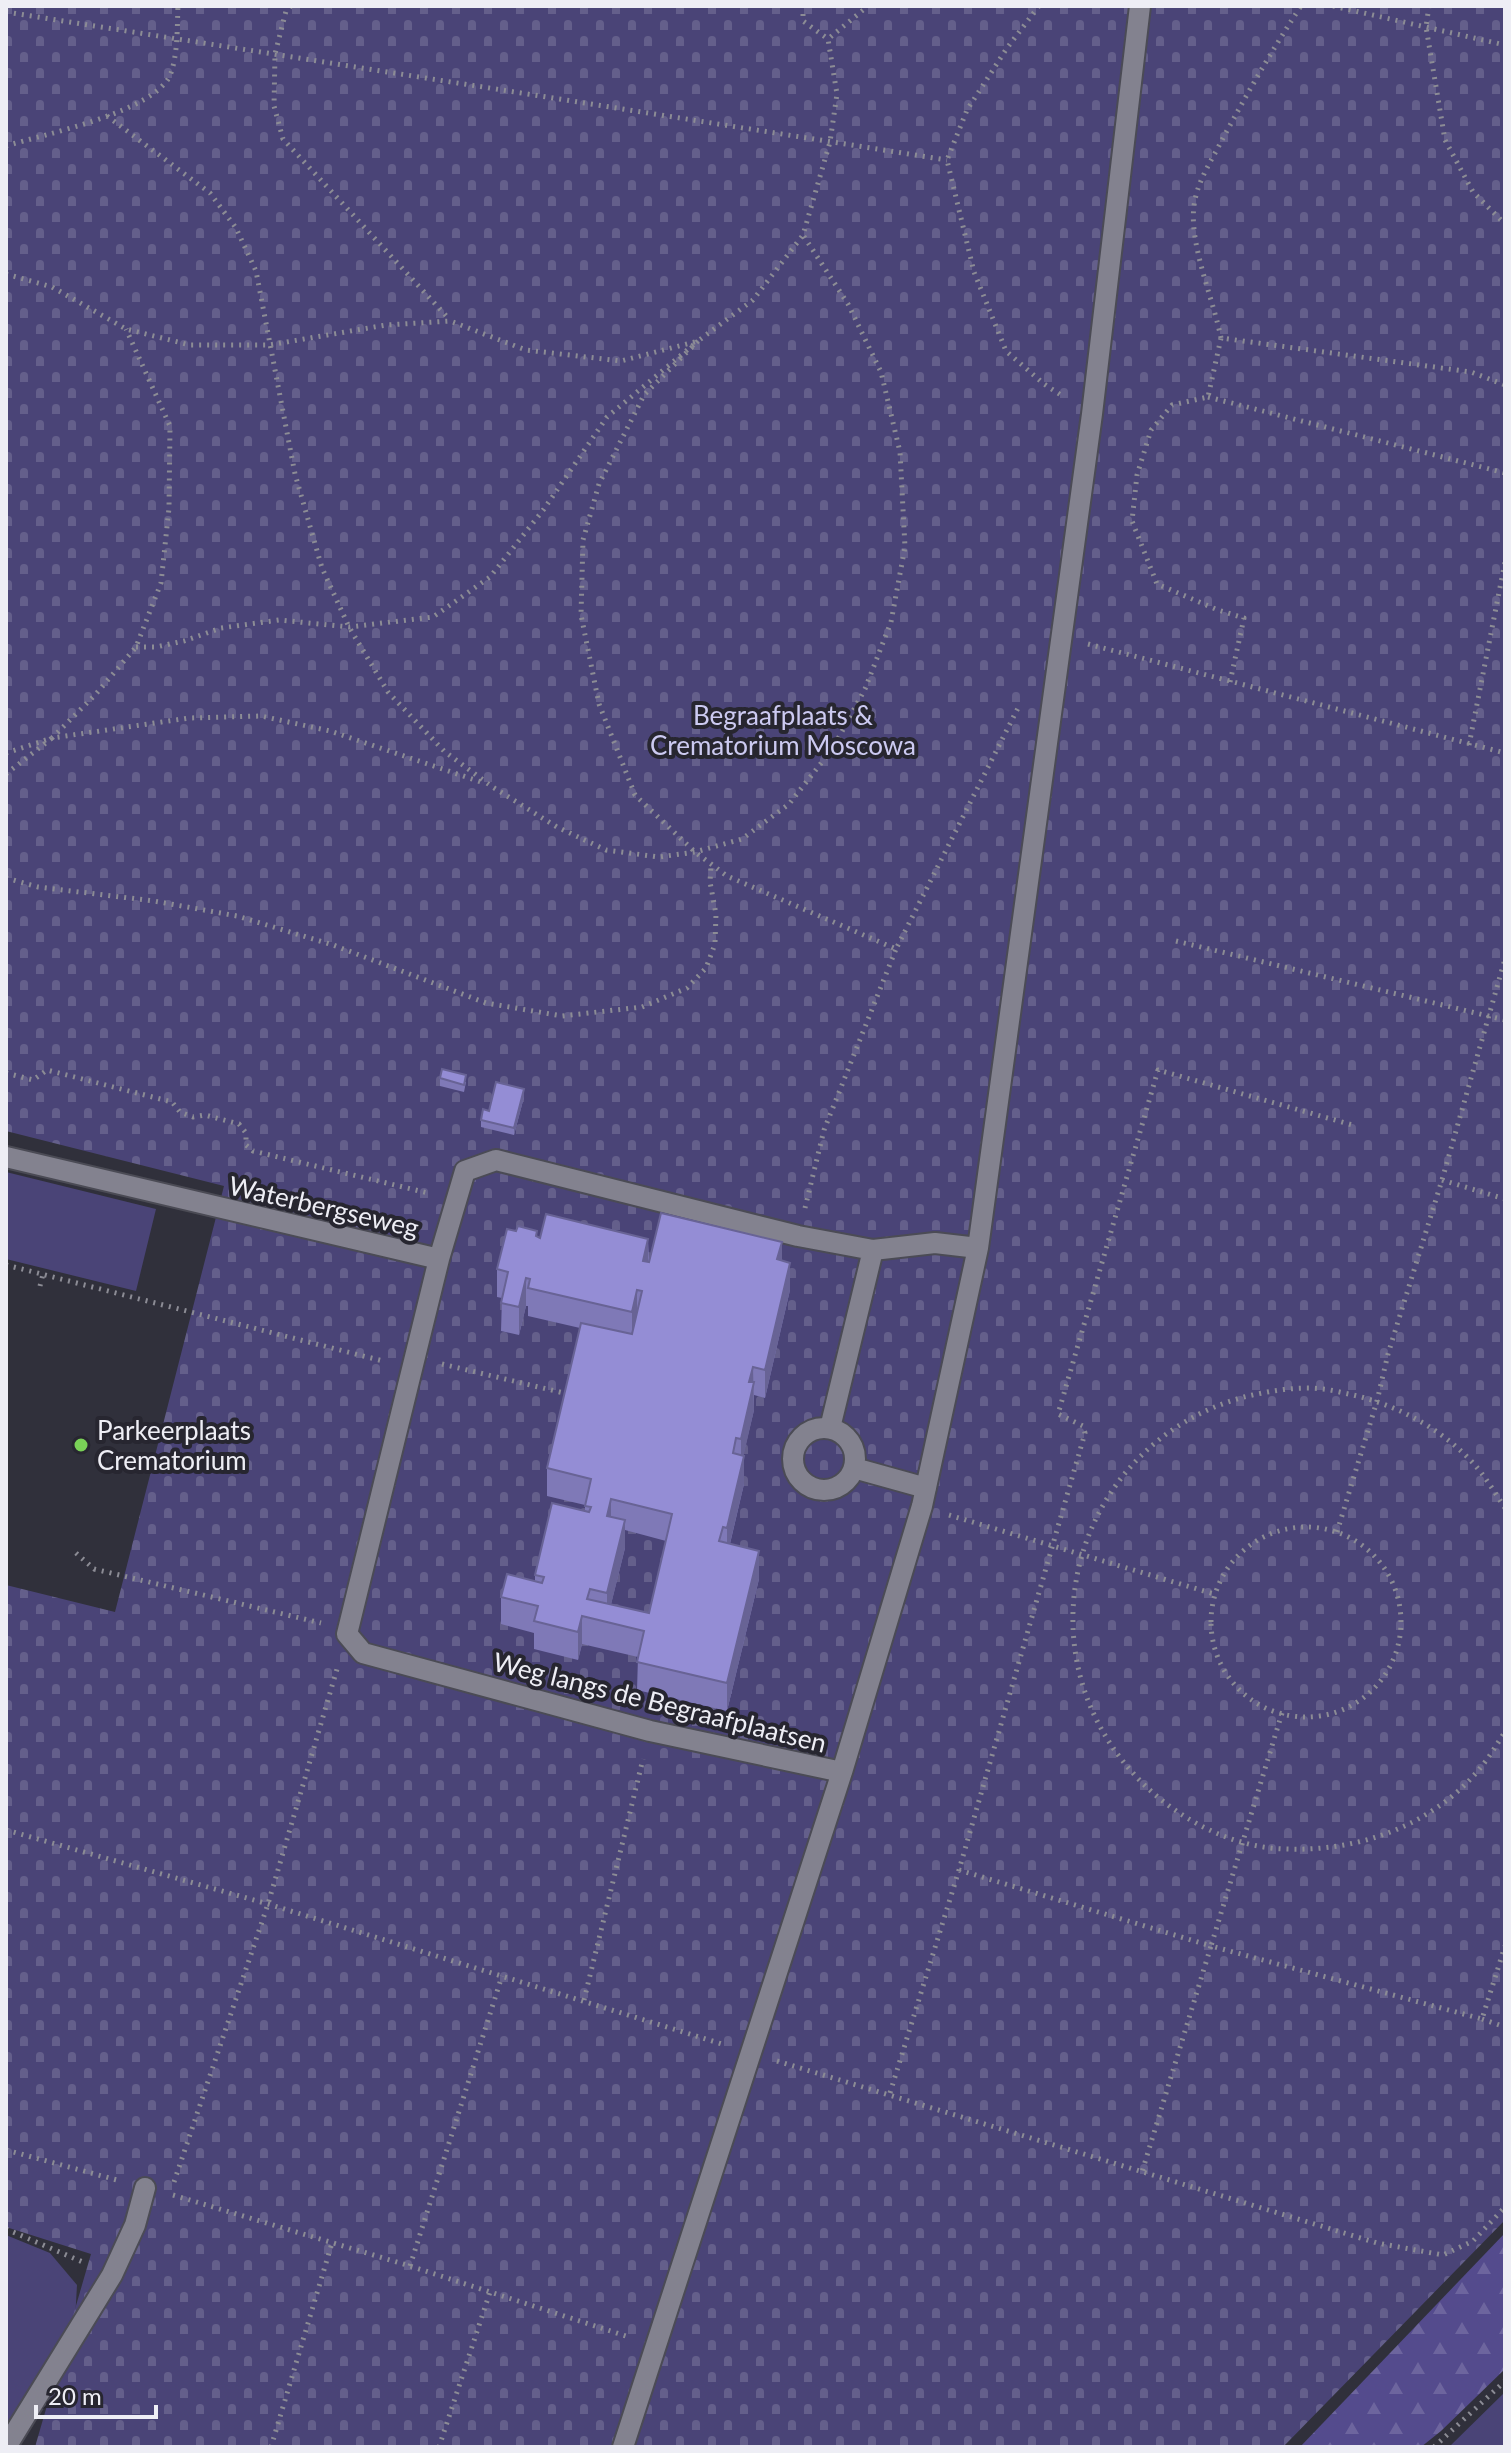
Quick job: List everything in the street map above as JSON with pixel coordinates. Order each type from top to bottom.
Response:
[{"type":"lane","points":[[842,1772],[924,1497],[978,1248],[1092,414],[1140,6]]},
{"type":"lane","name":"Waterbergseweg","points":[[6,1157],[439,1259],[465,1171],[496,1160],[798,1236]]},
{"type":"lane","points":[[798,1236],[873,1250],[935,1243],[978,1248]]},
{"type":"lane","points":[[830,1428],[873,1250]]},
{"type":"lane","points":[[347,1634],[439,1259]]},
{"type":"lane","points":[[830,1428],[842,1432],[854,1448],[854,1468],[842,1484],[824,1491],[804,1484],[792,1466],[795,1444],[811,1430],[830,1428]]},
{"type":"lane","points":[[854,1468],[924,1497]]},
{"type":"lane","name":"Weg langs de Begraafplaatsen","points":[[347,1634],[363,1653],[650,1731],[842,1772],[623,2447]]},
{"type":"lane","points":[[6,2447],[112,2275],[135,2225],[145,2188]]},
{"type":"path","points":[[6,146],[107,116],[151,97],[170,76],[177,39],[178,6]]},
{"type":"path","points":[[291,6],[286,11],[275,54],[274,106],[283,139],[450,321]]},
{"type":"path","points":[[136,647],[156,647],[221,628],[279,620],[349,627],[433,617],[490,577],[544,509],[607,417],[753,300],[803,235],[830,142],[837,94],[828,39],[803,21],[803,6]]},
{"type":"path","points":[[828,39],[868,6]]},
{"type":"path","points":[[1039,6],[1007,48],[967,110],[947,160],[974,272],[1006,351],[1044,384],[1092,414]]},
{"type":"path","points":[[1208,397],[1221,338],[1196,243],[1194,207],[1200,181],[1267,57],[1301,6]]},
{"type":"path","points":[[1333,6],[1505,45]]},
{"type":"path","points":[[1429,6],[1426,27],[1445,140],[1473,192],[1505,224]]},
{"type":"path","points":[[6,12],[947,160]]},
{"type":"path","points":[[107,116],[210,193],[236,228],[256,271],[295,474],[322,568],[349,627],[388,692],[444,751],[491,786],[557,827],[606,850],[659,857],[695,852],[742,839],[789,804],[833,748],[865,689],[891,622],[905,547],[900,452],[881,372],[848,304],[803,235]]},
{"type":"path","points":[[6,274],[52,287],[126,329],[190,345],[269,345],[386,325],[450,321],[526,350],[621,361],[698,341]]},
{"type":"path","points":[[6,774],[52,738],[95,695],[136,647],[161,583],[169,508],[170,426],[126,329]]},
{"type":"path","points":[[1221,338],[1471,372],[1505,385]]},
{"type":"path","points":[[698,341],[644,395],[599,484],[583,540],[581,615],[599,704],[635,795],[695,852],[727,876],[896,949]]},
{"type":"path","points":[[1230,682],[1244,618],[1157,584],[1132,521],[1137,475],[1151,430],[1172,405],[1208,397],[1505,473]]},
{"type":"path","points":[[1469,745],[1505,562]]},
{"type":"path","points":[[1062,637],[1505,753]]},
{"type":"path","points":[[798,1236],[824,1130],[896,949],[1023,700]]},
{"type":"path","points":[[6,753],[52,738],[189,718],[261,716],[330,731],[491,786]]},
{"type":"path","points":[[6,878],[38,887],[154,901],[237,916],[333,945],[486,1003],[562,1016],[642,1007],[687,988],[706,968],[715,944],[716,914],[710,882],[711,864]]},
{"type":"path","points":[[1176,941],[1505,1020]]},
{"type":"path","points":[[1337,1532],[1505,959]]},
{"type":"path","points":[[6,1073],[33,1080],[47,1070],[172,1102],[180,1112],[193,1117],[205,1115],[239,1124],[246,1133],[246,1145],[253,1151],[456,1200]]},
{"type":"path","points":[[890,2093],[959,1870],[1085,1433],[1083,1426],[1058,1414],[1158,1070],[1356,1126]]},
{"type":"path","points":[[1442,1180],[1505,1199]]},
{"type":"path","points":[[6,1265],[412,1362],[571,1394]]},
{"type":"path","points":[[40,1286],[43,1274]]},
{"type":"path","points":[[1505,1508],[1473,1463],[1428,1425],[1377,1401],[1322,1389],[1269,1391],[1218,1404],[1172,1429],[1132,1463],[1101,1506],[1081,1555],[1072,1606],[1075,1657],[1089,1706],[1114,1752],[1148,1790],[1190,1821],[1243,1842],[1282,1849],[1328,1849],[1372,1840],[1414,1822],[1452,1797],[1484,1764],[1505,1732]]},
{"type":"path","points":[[924,1497],[1053,1546],[1214,1594]]},
{"type":"path","points":[[1304,1526],[1337,1532],[1361,1543],[1382,1563],[1397,1590],[1402,1619],[1398,1652],[1382,1681],[1357,1703],[1327,1716],[1294,1717],[1262,1707],[1235,1687],[1217,1659],[1210,1626],[1214,1594],[1227,1567],[1248,1545],[1274,1532],[1304,1526]]},
{"type":"path","points":[[76,1553],[94,1569],[339,1627],[347,1634],[268,1904],[170,2195],[410,2266],[654,2345]]},
{"type":"path","points":[[1142,2172],[1282,1713]]},
{"type":"path","points":[[584,2000],[650,1731]]},
{"type":"path","points":[[959,1870],[1211,1946],[1505,2027]]},
{"type":"path","points":[[1482,2019],[1505,1946]]},
{"type":"path","points":[[410,2266],[502,1976]]},
{"type":"path","points":[[6,2150],[145,2188]]},
{"type":"path","points":[[6,2229],[112,2275]]},
{"type":"path","points":[[271,2447],[332,2243]]},
{"type":"path","points":[[439,2447],[490,2292]]},
{"type":"path","points":[[1434,2447],[1505,2381]]},
{"type":"green space","name":"Begraafplaats & Crematorium Moscowa","points":[[6,6],[1505,6],[1505,2220],[1283,2447],[35,2447],[91,2254],[6,2227],[6,1585],[115,1612],[224,1186],[6,1131]]},
{"type":"green space","points":[[6,1172],[156,1209],[136,1291],[6,1259]]},
{"type":"green space","points":[[1505,2233],[1505,2369],[1421,2447],[1300,2447]]},
{"type":"green space","points":[[6,2235],[50,2253],[77,2285],[75,2321],[6,2429]]},
{"type":"green space","points":[[1505,2392],[1505,2447],[1449,2447]]},
{"type":"building","points":[[442,1069],[466,1075],[464,1085],[440,1078]]},
{"type":"building","points":[[496,1082],[524,1089],[514,1128],[481,1120],[483,1109],[489,1111]]},
{"type":"building","points":[[661,1213],[782,1242],[777,1259],[790,1263],[765,1370],[753,1367],[749,1382],[754,1382],[741,1439],[736,1438],[733,1453],[744,1456],[727,1528],[723,1527],[719,1541],[759,1551],[727,1683],[637,1662],[644,1631],[582,1616],[578,1632],[534,1621],[538,1606],[501,1597],[507,1574],[542,1583],[544,1577],[535,1575],[552,1503],[589,1512],[591,1507],[585,1506],[591,1479],[547,1468],[581,1323],[632,1334],[642,1291],[637,1290],[632,1312],[528,1288],[530,1279],[526,1278],[519,1307],[501,1303],[508,1272],[497,1269],[507,1229],[516,1231],[518,1226],[537,1231],[536,1236],[540,1238],[546,1214],[648,1239],[643,1261],[649,1262]],"holes":[[[611,1499],[672,1514],[649,1613],[587,1599],[590,1589],[607,1593],[625,1520],[607,1516]]]},
{"type":"place","name":"Parkeerplaats Crematorium","points":[[81,1445]]}]
